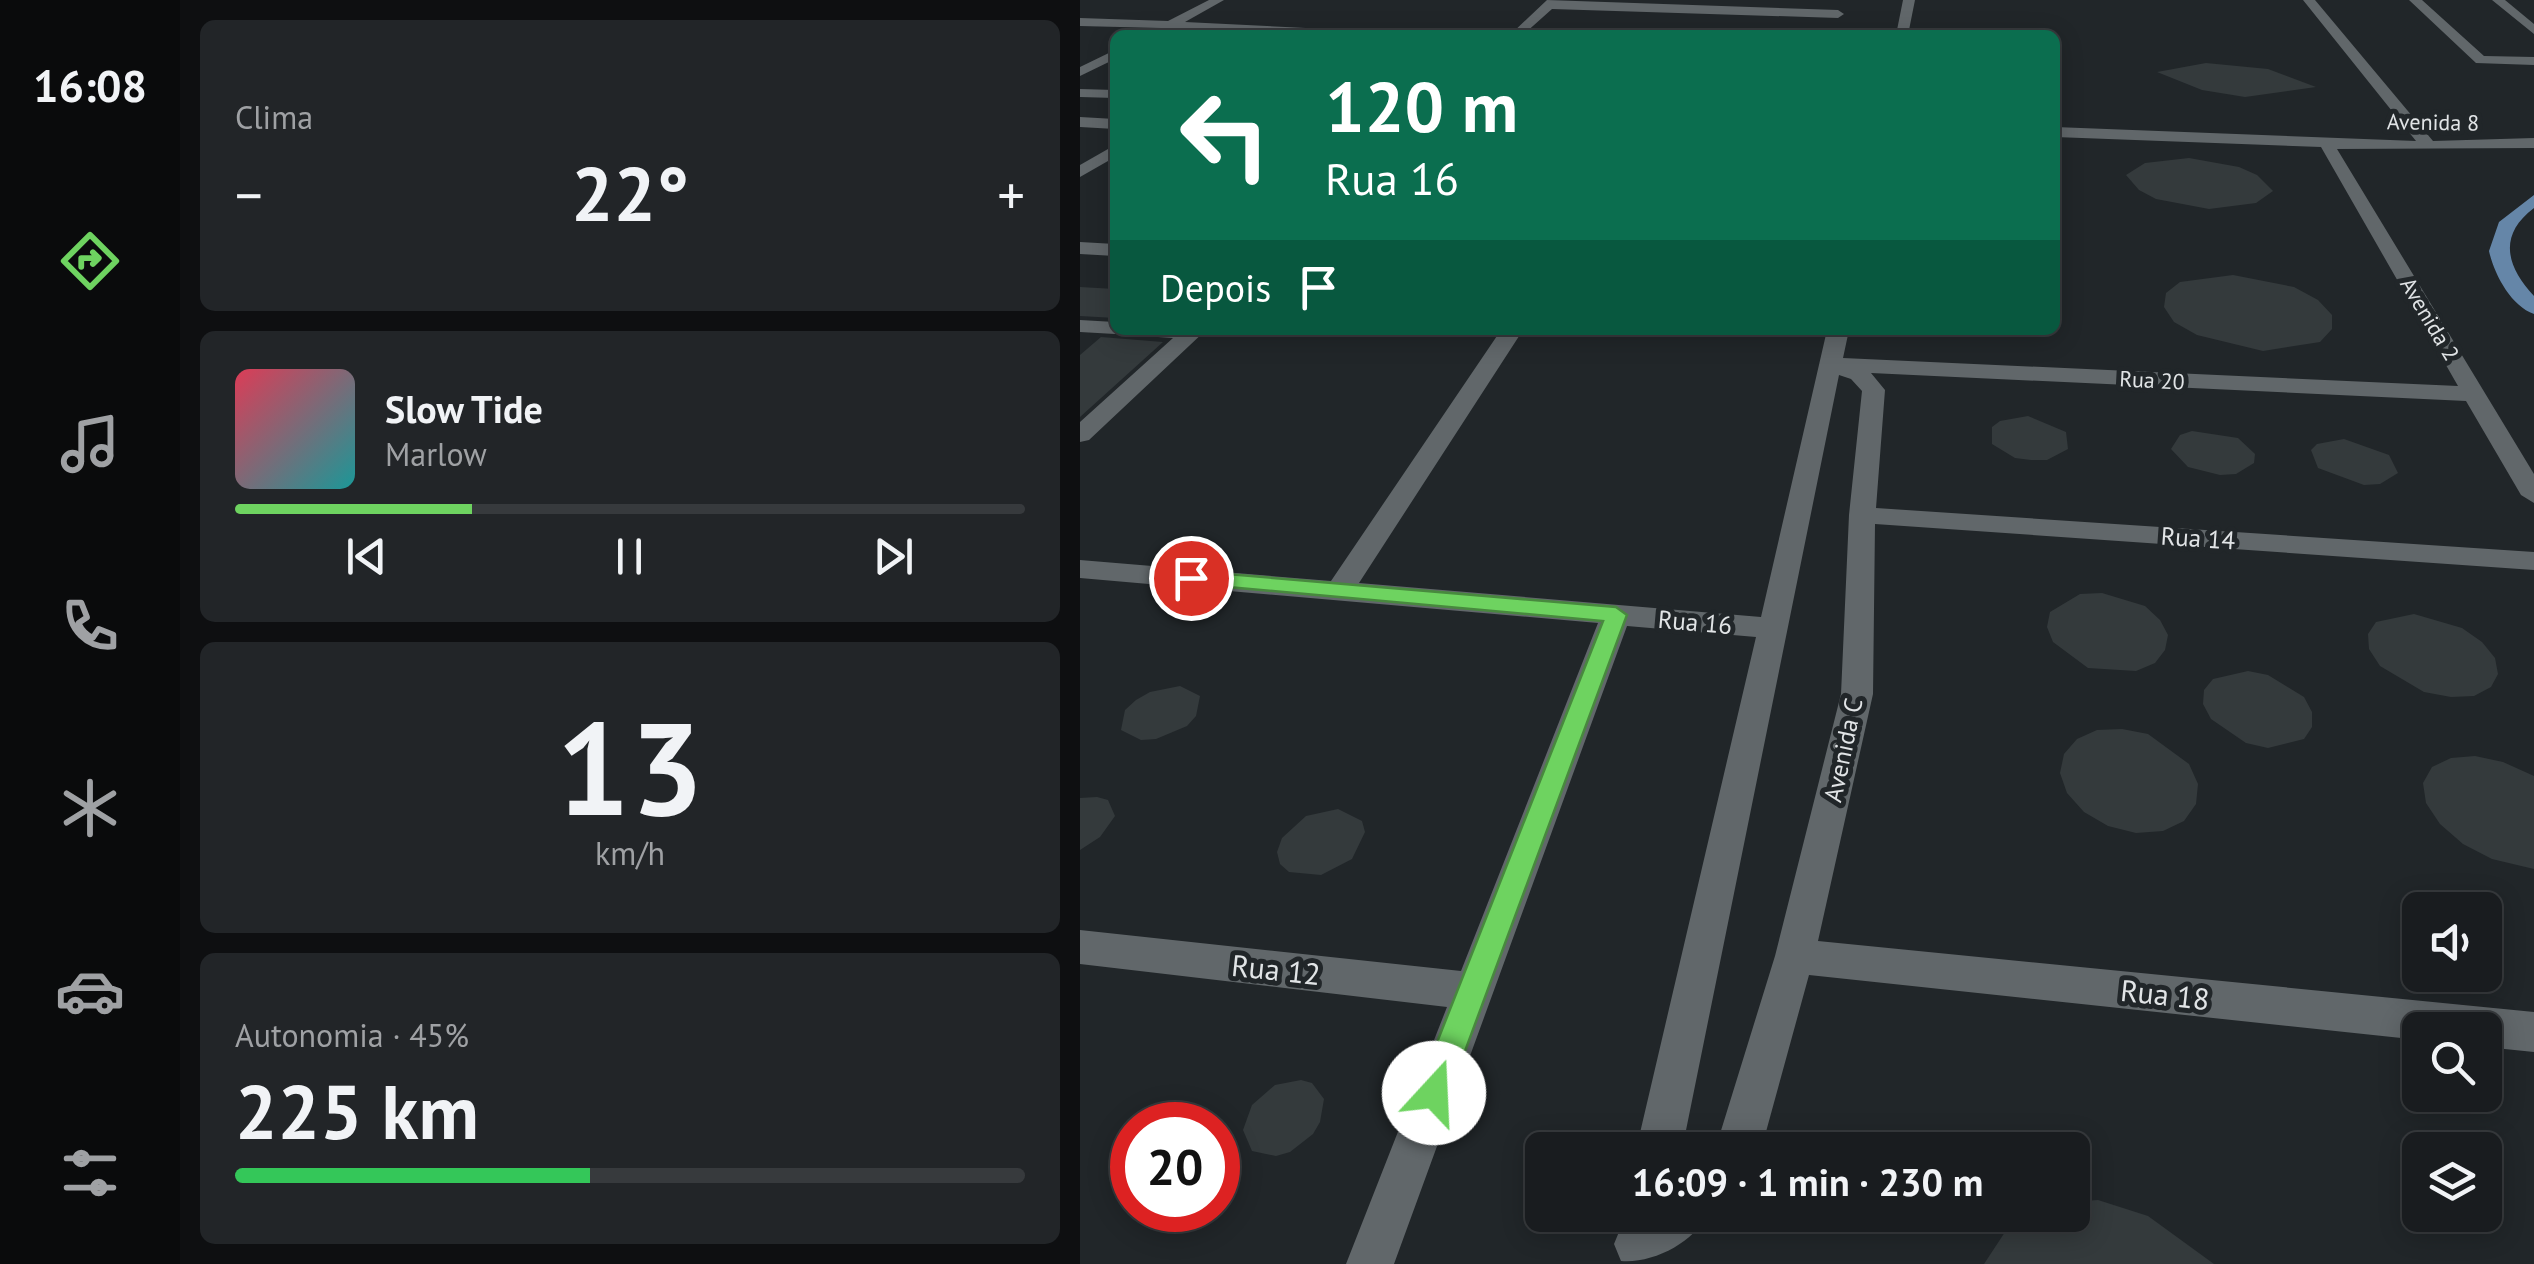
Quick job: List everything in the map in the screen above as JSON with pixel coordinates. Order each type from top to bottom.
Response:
[{"type":"main road","points":[[2534,200],[2509,216],[2499,232],[2496,249],[2516,290],[2534,308]]},
{"type":"lane","points":[[1161,30],[1218,0]]},
{"type":"lane","points":[[1521,30],[1552,2],[1721,17],[1836,20],[1843,0]]},
{"type":"lane","points":[[1903,30],[1910,0]]},
{"type":"lane","points":[[2309,0],[2429,146]]},
{"type":"lane","points":[[2415,0],[2481,60],[2534,61]]},
{"type":"lane","points":[[2498,0],[2534,30]]},
{"type":"lane","points":[[1080,22],[1290,30]]},
{"type":"lane","points":[[1080,72],[1110,57]]},
{"type":"lane","points":[[1080,92],[1110,94]]},
{"type":"lane","points":[[1080,122],[1110,124]]},
{"type":"lane","name":"Avenida 8","points":[[2060,132],[2429,146],[2534,143]]},
{"type":"lane","name":"Avenida 2","points":[[2330,142],[2330,149],[2534,495]]},
{"type":"lane","points":[[1080,172],[1110,153]]},
{"type":"lane","points":[[1080,248],[1110,250]]},
{"type":"lane","points":[[1080,343],[1098,327]]},
{"type":"lane","points":[[1080,436],[1190,335]]},
{"type":"lane","points":[[1339,591],[1509,335]]},
{"type":"lane","points":[[1663,1132],[1837,335]]},
{"type":"lane","name":"Rua 20","points":[[1830,365],[2474,394]]},
{"type":"lane","name":"Avenida C","points":[[1743,1132],[1796,956],[1857,694],[1862,515],[1874,390],[1859,374],[1830,365]]},
{"type":"lane","name":"Rua 14","points":[[1862,515],[2534,561]]},
{"type":"lane","name":"Rua 16","points":[[1080,569],[1772,628]]},
{"type":"lane","points":[[1370,1264],[1616,615]]},
{"type":"lane","name":"Rua 12","points":[[1080,946],[1472,991]]},
{"type":"lane","name":"Rua 18","points":[[1796,956],[2534,1032]]},
{"type":"building","points":[[2206,63],[2268,69],[2316,87],[2245,97],[2202,90],[2157,72]]},
{"type":"building","points":[[2189,158],[2239,167],[2257,175],[2273,191],[2256,203],[2209,209],[2156,199],[2139,190],[2126,175],[2145,163]]},
{"type":"building","points":[[2233,275],[2294,287],[2318,300],[2332,315],[2332,329],[2320,342],[2263,351],[2197,335],[2174,322],[2164,307],[2166,293],[2180,282]]},
{"type":"building","points":[[1080,287],[1110,289],[1110,318],[1080,316]]},
{"type":"building","points":[[1101,337],[1163,342],[1080,417],[1080,355]]},
{"type":"building","points":[[2028,416],[2066,432],[2068,449],[2047,460],[2031,460],[2015,458],[1992,444],[1992,427],[2000,421]]},
{"type":"building","points":[[2192,431],[2238,438],[2255,454],[2254,463],[2236,474],[2220,475],[2188,467],[2171,449],[2180,435]]},
{"type":"building","points":[[2344,439],[2389,455],[2398,473],[2380,484],[2364,485],[2318,468],[2311,450],[2317,444]]},
{"type":"building","points":[[2102,593],[2145,606],[2160,620],[2168,635],[2165,650],[2155,663],[2136,671],[2088,668],[2053,642],[2047,627],[2050,612],[2080,594]]},
{"type":"building","points":[[2414,614],[2462,628],[2482,642],[2495,658],[2498,674],[2491,687],[2474,696],[2424,692],[2380,666],[2369,649],[2368,634],[2376,622]]},
{"type":"building","points":[[2248,671],[2268,675],[2304,697],[2312,712],[2312,727],[2304,739],[2268,748],[2246,743],[2211,719],[2203,704],[2204,690],[2213,679]]},
{"type":"building","points":[[1180,686],[1200,696],[1196,716],[1187,726],[1156,739],[1141,740],[1121,730],[1125,710],[1136,700],[1150,692]]},
{"type":"building","points":[[2097,730],[2148,734],[2189,764],[2198,784],[2196,804],[2184,821],[2163,831],[2136,833],[2108,826],[2084,812],[2067,793],[2060,773],[2064,754],[2077,739]]},
{"type":"building","points":[[2475,756],[2503,762],[2534,776],[2534,869],[2492,859],[2463,844],[2440,824],[2426,803],[2423,783],[2432,767],[2451,758]]},
{"type":"building","points":[[1080,798],[1108,800],[1115,816],[1100,837],[1080,850]]},
{"type":"building","points":[[1338,809],[1362,821],[1365,832],[1352,859],[1321,875],[1289,872],[1280,864],[1277,852],[1282,838],[1306,816]]},
{"type":"building","points":[[1301,1080],[1312,1083],[1324,1099],[1320,1122],[1313,1134],[1290,1152],[1276,1156],[1252,1151],[1243,1130],[1252,1105],[1275,1085]]},
{"type":"building","points":[[2090,1201],[2148,1216],[2214,1264],[1984,1264],[2005,1232],[2090,1232]]},
{"type":"route","points":[[1191,578],[1616,615],[1434,1093]]}]
